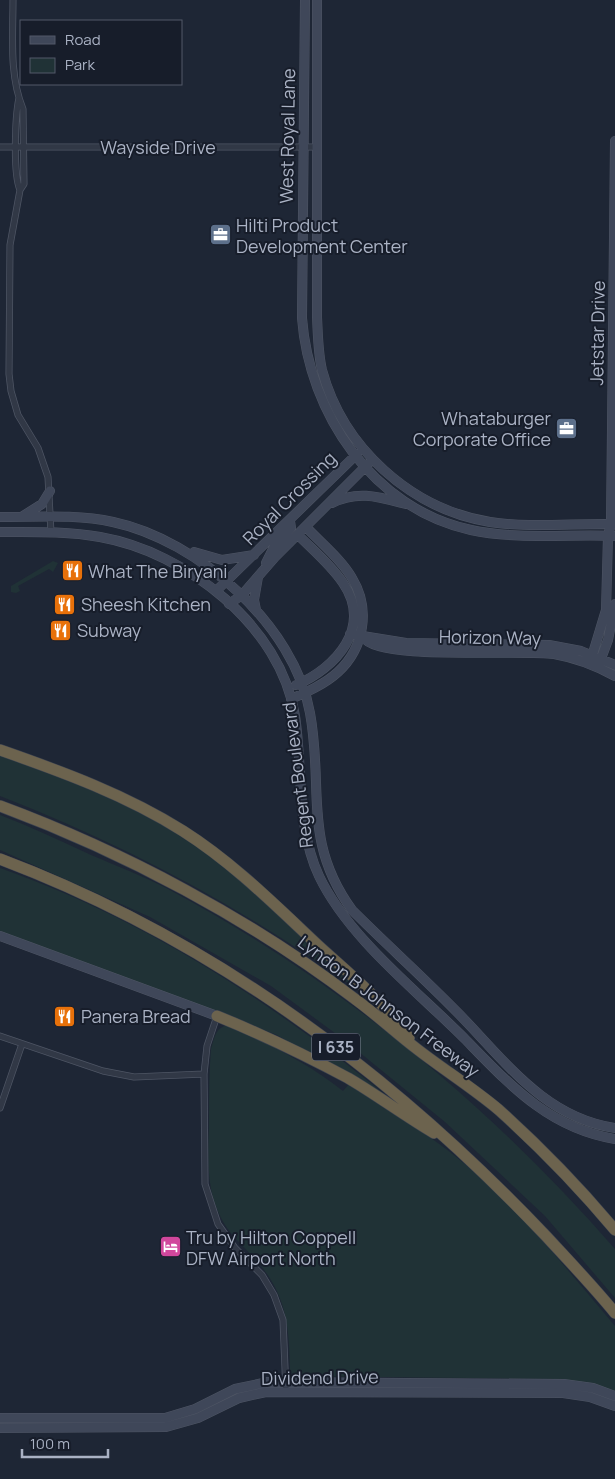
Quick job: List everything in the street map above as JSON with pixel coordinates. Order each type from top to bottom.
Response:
[{"type":"highway","points":[[0,750],[88,782],[121,797],[184,832],[210,850],[262,893],[393,1015],[417,1049]]},
{"type":"highway","name":"Lyndon B Johnson Freeway","points":[[0,806],[104,850],[200,898],[283,948],[355,998],[417,1049],[498,1109],[550,1158],[615,1230]]},
{"type":"highway","name":"I 635","points":[[0,859],[49,879],[124,915],[240,980],[270,999],[347,1056],[458,1147],[576,1266],[615,1313]]},
{"type":"highway","points":[[217,1016],[259,1033],[349,1079],[403,1116],[458,1147]]},
{"type":"street","points":[[13,0],[12,57],[19,98],[23,109],[24,184],[20,190],[10,245],[9,374],[11,391],[18,415],[44,461],[50,491],[50,533]]},
{"type":"street","name":"West Royal Lane","points":[[305,0],[302,318],[304,345],[312,377],[342,438],[354,457],[364,468],[411,505],[448,523],[485,533],[613,531]]},
{"type":"street","name":"West Royal Lane","points":[[317,0],[318,346],[326,383],[337,408],[362,448],[372,460],[416,493],[449,512],[493,522],[613,531]]},
{"type":"street","points":[[19,98],[16,109],[16,147],[17,184],[20,190]]},
{"type":"street","name":"Jetstar Drive","points":[[595,661],[606,610],[613,531],[615,141]]},
{"type":"street","name":"Wayside Drive","points":[[0,147],[316,147]]},
{"type":"street","points":[[302,318],[317,317]]},
{"type":"street","points":[[342,438],[345,451],[342,469]]},
{"type":"street","name":"Royal Crossing","points":[[216,591],[290,521],[362,448]]},
{"type":"street","name":"Royal Crossing","points":[[229,604],[242,595],[325,506],[372,460]]},
{"type":"street","points":[[22,517],[42,504],[50,491]]},
{"type":"street","points":[[325,506],[356,494],[377,496],[411,505]]},
{"type":"street","name":"Regent Boulevard","points":[[0,517],[74,517],[115,522],[150,533],[180,547],[201,560],[242,595],[284,650],[304,693],[310,712],[314,742],[319,838],[328,869],[352,910],[458,1014],[530,1089],[569,1114],[585,1121],[615,1128]]},
{"type":"street","points":[[257,613],[254,600],[260,574],[275,545],[291,528],[290,521]]},
{"type":"street","points":[[291,699],[339,672],[354,651],[362,608],[358,591],[344,567],[306,527]]},
{"type":"street","name":"Regent Boulevard","points":[[0,532],[72,533],[123,542],[185,568],[216,591],[271,652],[288,688],[296,718],[307,839],[318,874],[341,913],[409,984],[529,1102],[576,1128],[615,1139]]},
{"type":"street","points":[[298,535],[334,571],[350,598],[358,636]]},
{"type":"street","points":[[180,547],[222,560],[254,555]]},
{"type":"street","points":[[334,571],[344,567]]},
{"type":"street","points":[[595,661],[608,640],[615,604]]},
{"type":"street","name":"Horizon Way","points":[[358,636],[370,635],[406,643],[530,643],[615,665]]},
{"type":"street","points":[[288,688],[300,684],[332,664],[358,636]]},
{"type":"street","name":"Horizon Way","points":[[358,636],[371,645],[403,651],[490,653],[555,650]]},
{"type":"street","points":[[490,643],[490,653]]},
{"type":"street","name":"Horizon Way","points":[[595,661],[615,676]]},
{"type":"street","points":[[0,936],[217,1016],[207,1046],[204,1074],[203,1158],[208,1196],[218,1224],[235,1248],[262,1275],[274,1296],[283,1320],[286,1392]]},
{"type":"street","points":[[0,1036],[103,1071],[134,1077],[204,1074]]},
{"type":"street","points":[[0,1108],[22,1044]]},
{"type":"street","name":"Dividend Drive","points":[[0,1418],[165,1418],[195,1409],[249,1384],[286,1382],[564,1384],[586,1387],[615,1396]]},
{"type":"street","name":"Dividend Drive","points":[[0,1428],[166,1427],[198,1418],[252,1394],[286,1392],[563,1393],[590,1397],[615,1406]]},
{"type":"street","points":[[74,1418],[74,1428]]},
{"type":"green space","points":[[53,561],[58,563],[53,572],[49,569],[18,586],[20,591],[16,593],[11,592],[11,586]]},
{"type":"green space","points":[[0,755],[73,781],[121,801],[188,839],[257,894],[365,995],[279,936],[189,884],[143,859],[96,837],[0,796]]},
{"type":"green space","points":[[0,815],[159,884],[231,925],[292,963],[408,1049],[463,1095],[516,1144],[615,1249],[615,1298],[545,1216],[445,1122],[343,1039],[271,986],[150,917],[0,850]]},
{"type":"green space","points":[[0,868],[55,889],[108,913],[210,969],[307,1034],[399,1106],[277,1035],[0,931]]},
{"type":"green space","points":[[229,1025],[302,1063],[343,1091],[350,1083],[450,1152],[495,1191],[557,1257],[615,1326],[615,1391],[593,1384],[558,1379],[293,1376],[290,1370],[287,1325],[280,1299],[266,1273],[225,1224],[213,1198],[209,1176],[208,1153],[211,1049],[218,1030]]},
{"type":"place","name":"Hilti Product Development Center","points":[[220,235]]},
{"type":"place","name":"Whataburger Corporate Office","points":[[567,428]]},
{"type":"place","name":"What The Biryani","points":[[72,571]]},
{"type":"place","name":"Sheesh Kitchen","points":[[65,604]]},
{"type":"place","name":"Subway","points":[[61,630]]},
{"type":"place","name":"Panera Bread","points":[[65,1016]]},
{"type":"place","name":"Tru by Hilton Coppell DFW Airport North","points":[[170,1247]]}]
